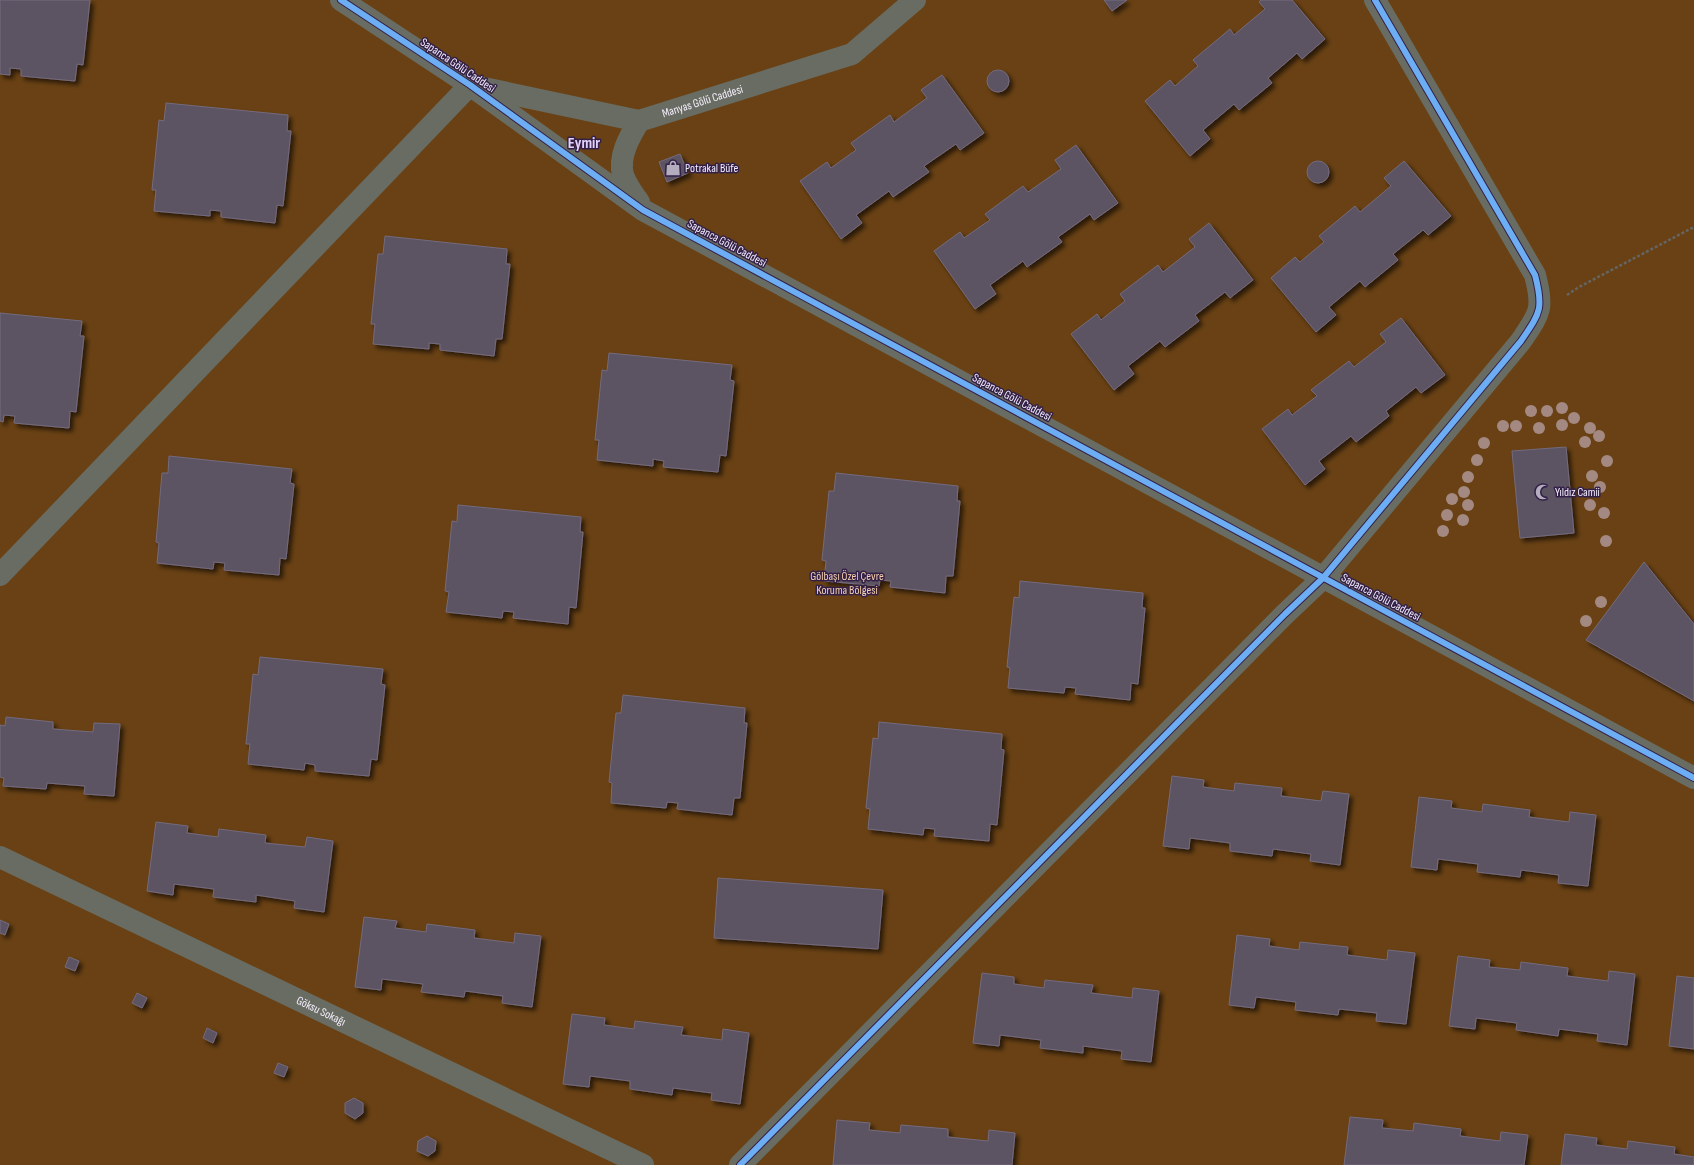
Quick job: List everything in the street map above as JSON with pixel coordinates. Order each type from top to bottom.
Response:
[{"type":"street","name":"Sapanca Gölü Caddesi","points":[[341,0],[470,85],[643,210],[1694,778]]},
{"type":"street","name":"Manyas Gölü Caddesi","points":[[470,85],[639,121],[852,54],[915,0]]},
{"type":"street","points":[[740,1165],[1285,614],[1323,578],[1521,340],[1540,309],[1539,291],[1535,275],[1374,0]]},
{"type":"street","points":[[0,575],[470,85]]},
{"type":"street","points":[[639,121],[629,138],[623,156],[623,174],[643,210]]},
{"type":"street","name":"Göksu Sokağı","points":[[0,857],[642,1165]]},
{"type":"path","points":[[1562,298],[1579,287],[1694,227]]},
{"type":"green space","name":"Gölbaşı Özel Çevre Koruma Bölgesi","points":[[0,0],[1694,0],[1694,1165],[0,1165]]},
{"type":"building","points":[[0,0],[90,0],[83,65],[77,64],[75,81],[21,76],[21,69],[10,68],[10,75],[0,74]]},
{"type":"building","points":[[1104,0],[1127,0],[1112,11]]},
{"type":"building","points":[[1261,0],[1292,0],[1325,39],[1302,59],[1297,53],[1268,78],[1272,83],[1239,110],[1234,104],[1203,130],[1210,139],[1190,156],[1145,101],[1170,80],[1175,86],[1198,66],[1193,60],[1230,29],[1234,35],[1265,9],[1259,2]]},
{"type":"building","points":[[998,70],[1006,73],[1009,81],[1006,89],[998,92],[990,89],[987,81],[990,73]]},
{"type":"building","points":[[942,75],[984,133],[960,150],[956,144],[924,166],[929,172],[893,197],[889,191],[856,215],[862,223],[841,239],[800,181],[827,162],[831,168],[856,150],[851,143],[890,115],[894,122],[927,98],[921,90]]},
{"type":"building","points":[[166,103],[288,115],[287,131],[291,131],[283,206],[277,205],[275,223],[221,217],[221,211],[210,210],[210,216],[154,211],[156,190],[152,190],[159,120],[164,121]]},
{"type":"building","points":[[1076,145],[1118,203],[1094,220],[1090,214],[1058,237],[1062,242],[1027,267],[1023,261],[990,285],[996,294],[975,309],[934,251],[960,232],[964,238],[990,220],[985,214],[1023,186],[1028,192],[1061,169],[1055,160]]},
{"type":"building","name":"Potrakal Büfe","points":[[680,154],[688,173],[667,182],[659,162]]},
{"type":"building","points":[[1318,161],[1326,164],[1329,172],[1326,180],[1318,183],[1310,180],[1307,172],[1310,164]]},
{"type":"building","points":[[1404,161],[1451,216],[1428,235],[1423,230],[1393,254],[1398,260],[1365,287],[1360,281],[1329,307],[1336,315],[1316,332],[1271,278],[1295,257],[1300,262],[1324,242],[1319,236],[1355,206],[1360,212],[1391,186],[1384,178]]},
{"type":"building","points":[[1209,223],[1253,280],[1230,298],[1225,292],[1195,315],[1199,321],[1165,347],[1160,341],[1128,366],[1134,374],[1114,390],[1071,334],[1097,314],[1101,320],[1125,301],[1120,294],[1158,265],[1163,272],[1195,247],[1189,239]]},
{"type":"building","points":[[385,236],[507,249],[506,264],[510,264],[502,339],[496,339],[494,356],[440,350],[440,344],[429,343],[429,349],[373,344],[375,324],[371,324],[378,254],[383,254]]},
{"type":"building","points":[[0,313],[82,321],[80,336],[84,336],[76,412],[70,411],[69,428],[14,423],[15,416],[4,415],[3,422],[0,421]]},
{"type":"building","points":[[1401,318],[1445,375],[1421,393],[1416,387],[1386,411],[1389,416],[1356,442],[1351,436],[1319,461],[1325,469],[1305,485],[1262,429],[1288,409],[1292,415],[1317,396],[1311,390],[1349,361],[1354,367],[1386,342],[1380,334]]},
{"type":"building","points":[[609,353],[732,365],[730,380],[734,381],[726,456],[720,455],[718,472],[663,467],[664,461],[653,459],[653,466],[597,460],[599,440],[595,440],[602,370],[607,371]]},
{"type":"building","points":[[1566,447],[1574,533],[1520,538],[1512,451]]},
{"type":"building","points":[[169,456],[292,469],[290,483],[294,484],[286,559],[280,558],[279,575],[224,570],[225,563],[214,562],[213,569],[157,563],[159,543],[156,542],[162,473],[168,473]]},
{"type":"building","points":[[836,473],[958,486],[957,501],[960,501],[953,576],[946,576],[945,593],[890,587],[891,581],[880,580],[879,586],[824,581],[826,561],[822,560],[829,491],[834,491]]},
{"type":"building","points":[[458,505],[581,517],[580,532],[583,532],[576,608],[569,607],[568,624],[513,618],[514,612],[503,611],[502,618],[446,612],[449,592],[445,591],[452,521],[457,522]]},
{"type":"building","points":[[1644,562],[1694,624],[1694,701],[1586,640]]},
{"type":"building","points":[[1020,581],[1143,593],[1142,608],[1145,608],[1138,684],[1131,683],[1130,700],[1075,694],[1076,688],[1065,687],[1064,693],[1008,688],[1010,668],[1007,667],[1014,597],[1019,598]]},
{"type":"building","points":[[260,657],[383,669],[381,684],[385,685],[377,760],[371,759],[369,776],[315,771],[315,765],[305,763],[304,770],[248,764],[250,744],[246,744],[253,674],[258,675]]},
{"type":"building","points":[[623,695],[745,708],[744,723],[747,723],[740,798],[734,798],[732,815],[677,809],[678,803],[667,802],[666,808],[611,803],[612,783],[609,782],[616,713],[621,713]]},
{"type":"building","points":[[6,717],[53,722],[53,729],[93,732],[94,723],[120,724],[114,796],[84,794],[85,786],[47,783],[46,789],[3,786],[4,778],[0,777],[0,725],[5,726]]},
{"type":"building","points":[[879,722],[1002,734],[1001,749],[1004,750],[997,825],[990,824],[989,841],[934,836],[935,829],[924,828],[923,835],[868,829],[870,809],[866,808],[873,738],[878,739]]},
{"type":"building","points":[[1172,776],[1204,780],[1203,787],[1234,791],[1235,783],[1282,788],[1281,796],[1321,801],[1323,791],[1349,794],[1340,865],[1310,861],[1311,854],[1273,849],[1272,856],[1230,851],[1230,843],[1190,838],[1189,849],[1163,846]]},
{"type":"building","points":[[1419,797],[1452,801],[1451,808],[1482,812],[1483,804],[1530,810],[1529,817],[1569,822],[1570,812],[1596,815],[1588,886],[1558,883],[1559,875],[1521,870],[1520,877],[1477,872],[1478,864],[1438,859],[1437,870],[1411,867]]},
{"type":"building","points":[[156,822],[188,826],[187,833],[218,837],[219,829],[266,835],[265,843],[305,847],[307,837],[333,841],[324,912],[294,908],[295,901],[256,895],[256,902],[213,897],[214,889],[174,884],[173,895],[147,891]]},
{"type":"building","points":[[718,878],[883,890],[878,949],[714,938]]},
{"type":"building","points":[[364,917],[397,921],[395,928],[426,932],[427,924],[475,930],[474,938],[514,943],[515,933],[541,936],[532,1007],[502,1003],[503,996],[465,991],[464,997],[421,992],[423,984],[382,979],[381,990],[355,987]]},
{"type":"building","points":[[0,920],[9,924],[5,935],[0,933]]},
{"type":"building","points":[[1237,935],[1270,939],[1269,946],[1299,950],[1300,942],[1348,947],[1347,955],[1387,960],[1388,950],[1415,953],[1406,1024],[1376,1021],[1377,1013],[1339,1009],[1338,1015],[1295,1010],[1296,1002],[1256,997],[1254,1008],[1229,1005]]},
{"type":"building","points":[[1458,956],[1490,960],[1489,967],[1520,970],[1521,962],[1568,968],[1567,976],[1608,981],[1609,971],[1635,974],[1627,1045],[1597,1041],[1598,1034],[1559,1029],[1558,1036],[1516,1030],[1517,1023],[1476,1018],[1475,1029],[1449,1026]]},
{"type":"building","points":[[69,957],[79,961],[75,971],[65,967]]},
{"type":"building","points":[[982,973],[1014,977],[1014,984],[1044,988],[1045,980],[1093,985],[1091,993],[1132,998],[1133,988],[1159,991],[1151,1062],[1121,1059],[1122,1051],[1083,1046],[1083,1053],[1040,1048],[1041,1040],[1000,1035],[999,1046],[973,1043]]},
{"type":"building","points":[[1677,976],[1694,978],[1694,1049],[1669,1046]]},
{"type":"building","points":[[137,993],[147,998],[142,1008],[132,1003]]},
{"type":"building","points":[[572,1014],[605,1018],[604,1025],[634,1029],[635,1021],[683,1027],[681,1035],[722,1040],[723,1029],[749,1033],[740,1104],[711,1100],[712,1093],[673,1088],[672,1095],[630,1089],[630,1081],[590,1076],[589,1087],[563,1084]]},
{"type":"building","points":[[207,1028],[217,1033],[213,1043],[203,1038]]},
{"type":"building","points":[[278,1063],[288,1067],[284,1077],[274,1073]]},
{"type":"building","points":[[354,1098],[363,1103],[363,1113],[355,1119],[345,1113],[345,1103]]},
{"type":"building","points":[[1350,1117],[1383,1120],[1382,1128],[1413,1131],[1414,1123],[1461,1129],[1460,1136],[1500,1141],[1501,1132],[1528,1135],[1524,1165],[1344,1165]]},
{"type":"building","points":[[837,1120],[870,1123],[869,1130],[900,1133],[901,1125],[948,1129],[948,1137],[988,1141],[989,1130],[1015,1133],[1012,1165],[833,1165]]},
{"type":"building","points":[[1565,1134],[1597,1138],[1596,1145],[1627,1149],[1628,1141],[1675,1147],[1674,1154],[1694,1157],[1694,1165],[1561,1165]]},
{"type":"building","points":[[427,1136],[436,1141],[435,1151],[428,1156],[417,1151],[418,1141]]},
{"type":"cycle path","points":[[341,0],[470,85],[643,210],[1694,778]]},
{"type":"cycle path","points":[[740,1165],[1285,614],[1323,578],[1521,341],[1536,317],[1540,303],[1535,275],[1375,0]]},
{"type":"place","name":"Potrakal Büfe","points":[[673,168]]},
{"type":"place","name":"Yıldız Camii","points":[[1543,492]]},
{"type":"district","name":"Eymir","points":[[584,142]]}]
